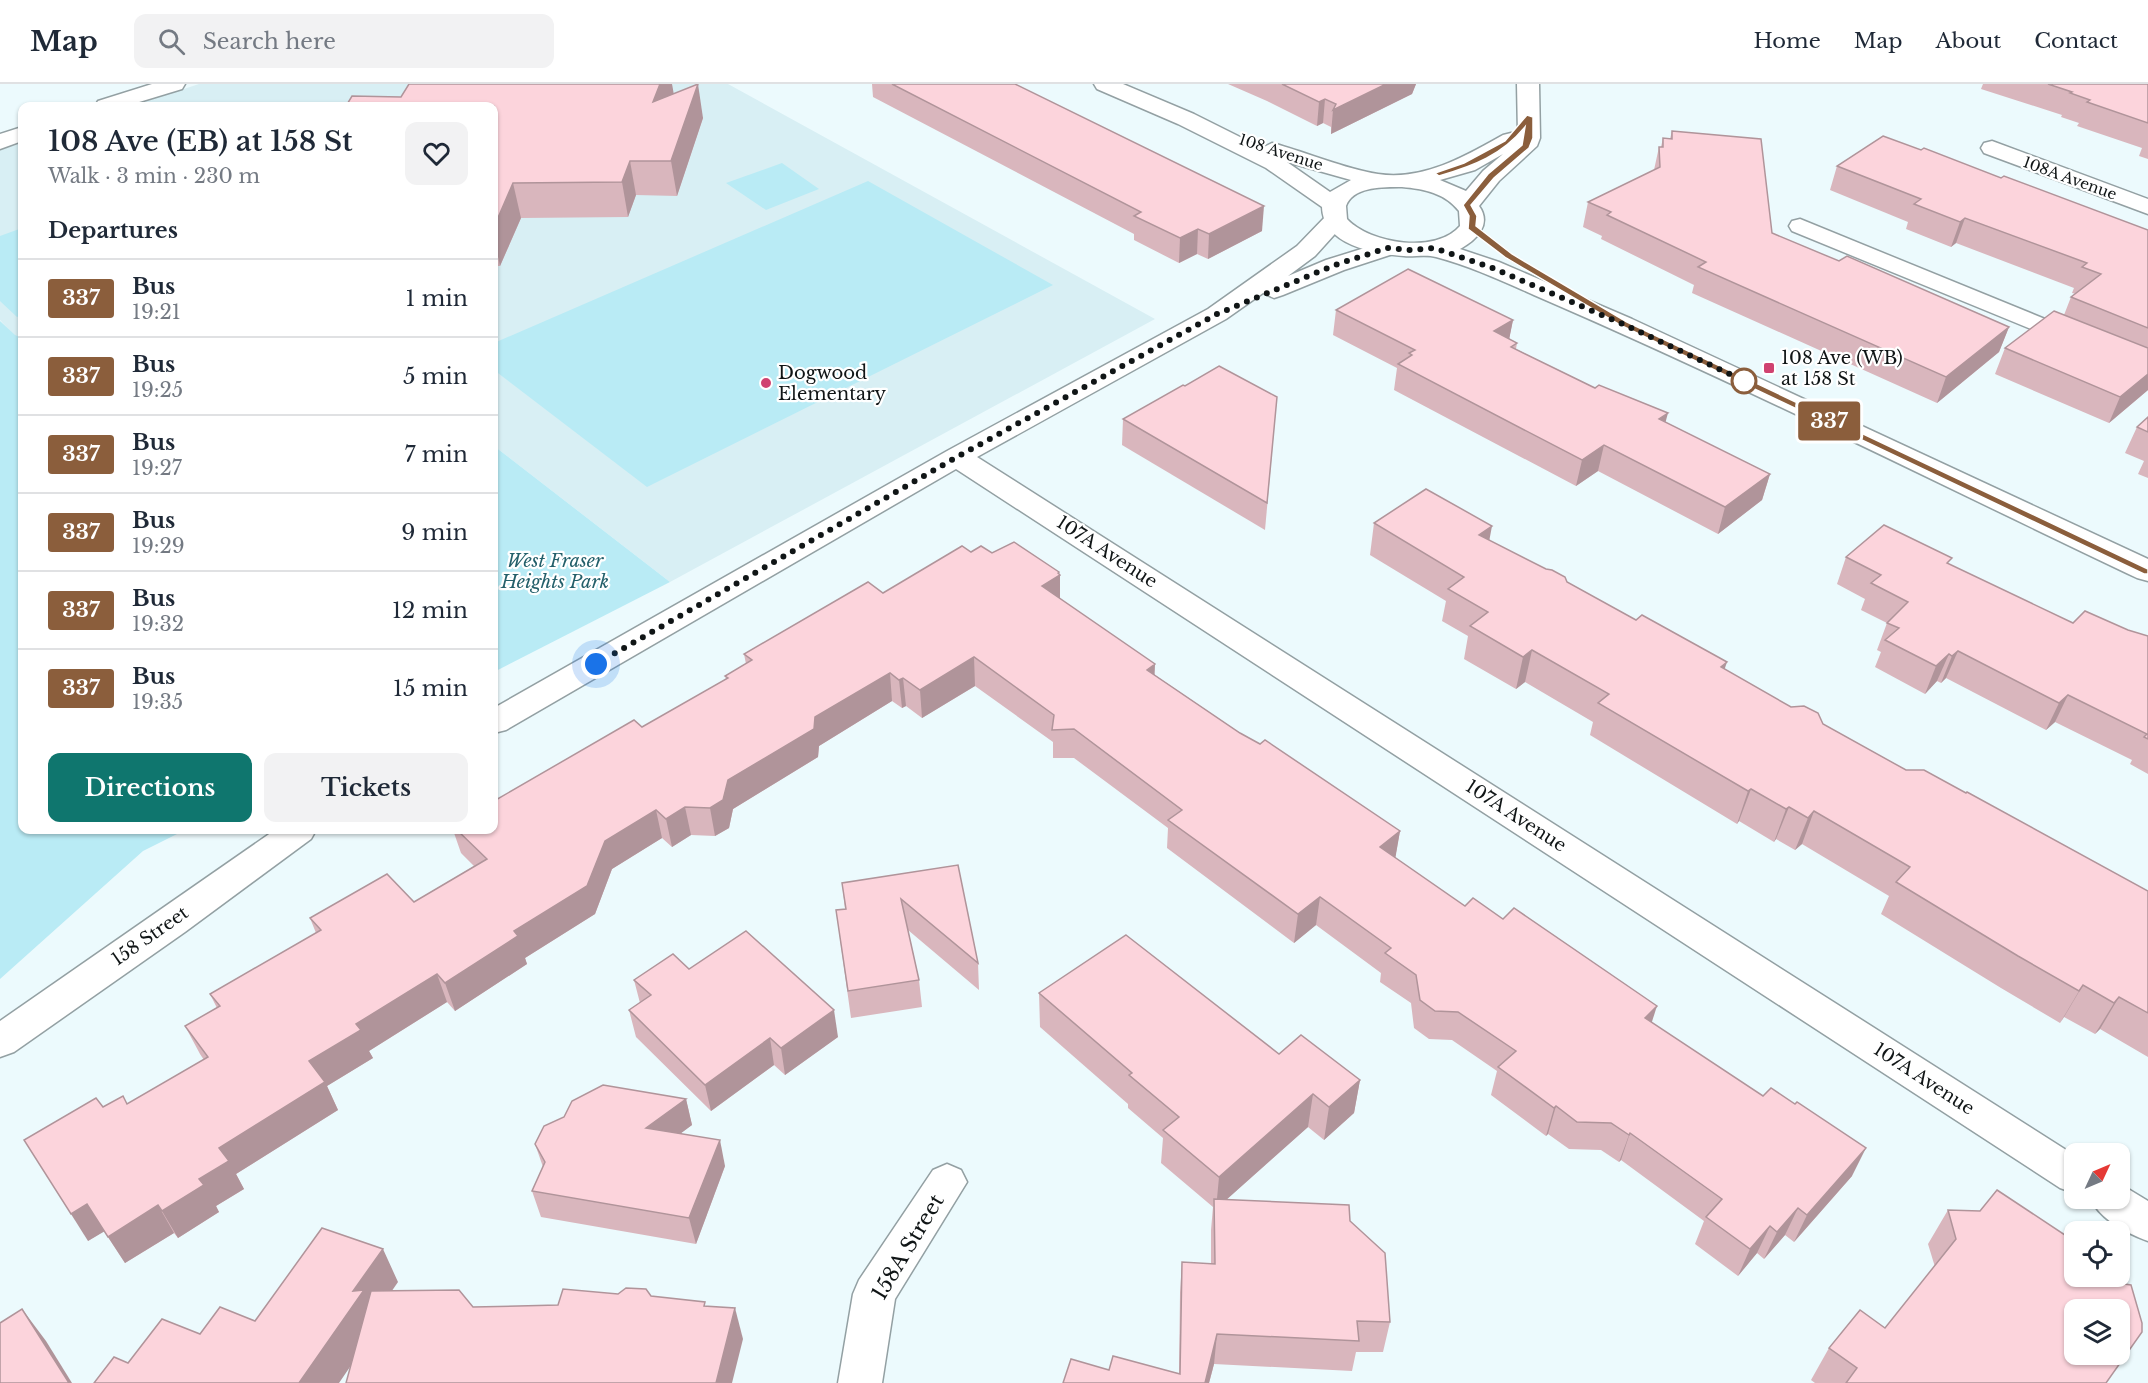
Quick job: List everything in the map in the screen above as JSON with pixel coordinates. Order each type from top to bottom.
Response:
[{"type":"street","points":[[118,102],[174,84]]},
{"type":"street","name":"108 Avenue","points":[[1106,84],[1186,119],[1274,163],[1334,213],[1354,237],[1387,248]]},
{"type":"street","points":[[498,720],[957,457],[1217,314],[1335,265],[1387,248],[1411,250],[1434,248],[1464,236],[1469,216],[1491,176],[1526,146],[1529,138],[1530,117],[1528,84]]},
{"type":"street","points":[[1411,181],[1467,165],[1497,149],[1508,143],[1530,117]]},
{"type":"street","name":"108 Avenue","points":[[1186,119],[1289,156],[1378,181]]},
{"type":"street","points":[[0,142],[18,135]]},
{"type":"street","name":"108A Avenue","points":[[1992,148],[2148,207]]},
{"type":"street","points":[[1217,314],[1306,251],[1334,213],[1339,197],[1348,190],[1378,181],[1411,181],[1444,190],[1509,256],[1623,324]]},
{"type":"street","points":[[1434,248],[1490,267],[1623,324],[2148,571]]},
{"type":"street","name":"107A Avenue","points":[[957,457],[2064,1170]]},
{"type":"street","name":"158 Street","points":[[0,1041],[293,834]]},
{"type":"street","name":"158A Street","points":[[860,1383],[874,1294],[947,1182]]},
{"type":"street","points":[[2127,1209],[2148,1223]]},
{"type":"lane","points":[[1800,226],[2148,370]]},
{"type":"shaded area","name":"Dogwood Elementary","points":[[199,84],[728,84],[1155,319],[670,582],[498,449],[498,102],[144,102]]},
{"type":"shaded area","points":[[18,144],[18,337],[0,320],[0,150]]},
{"type":"green space","points":[[782,163],[819,189],[766,210],[726,183]]},
{"type":"green space","points":[[868,181],[1053,285],[647,487],[498,373],[498,341]]},
{"type":"green space","points":[[18,229],[17,317],[0,301],[0,236]]},
{"type":"green space","points":[[0,321],[18,336],[18,834],[177,834],[143,851],[0,979]]},
{"type":"green space","name":"West Fraser Heights Park","points":[[498,449],[670,582],[498,670]]},
{"type":"building","points":[[409,84],[660,84],[653,102],[698,84],[671,161],[630,161],[622,182],[513,183],[498,218],[498,102],[348,102],[352,96],[401,97]]},
{"type":"building","points":[[892,84],[1015,84],[1264,206],[1209,234],[1198,229],[1180,238],[1134,216],[1141,212]]},
{"type":"building","points":[[1282,84],[1386,84],[1333,110],[1336,104],[1325,99],[1319,102]]},
{"type":"building","points":[[2048,84],[2148,84],[2148,123],[2087,102],[2090,100]]},
{"type":"building","points":[[1672,131],[1761,139],[1772,233],[1839,261],[1847,256],[2009,327],[1946,377],[1698,267],[1706,262],[1607,215],[1611,212],[1588,202],[1660,167],[1659,147],[1663,147],[1663,138],[1672,139]]},
{"type":"building","points":[[1883,136],[1921,150],[1924,148],[2001,178],[2004,176],[2148,230],[2148,328],[2071,297],[2101,274],[2082,267],[2087,263],[1965,218],[1960,222],[1914,204],[1921,199],[1837,166]]},
{"type":"building","points":[[1408,269],[1513,320],[1494,331],[1517,343],[1511,347],[1595,388],[1599,385],[1668,413],[1659,419],[1770,474],[1725,507],[1604,445],[1582,460],[1398,364],[1412,355],[1409,353],[1415,350],[1336,310]]},
{"type":"building","points":[[2054,311],[2148,348],[2148,374],[2120,397],[2005,348]]},
{"type":"building","points":[[1219,366],[1277,397],[1267,503],[1123,419]]},
{"type":"building","points":[[2148,417],[2148,432],[2137,427]]},
{"type":"building","points":[[1426,489],[1492,526],[1479,535],[1565,577],[1567,582],[1636,620],[1642,615],[1727,662],[1721,667],[1791,707],[1804,706],[1818,713],[1823,724],[1906,770],[1924,770],[2148,891],[2148,1013],[2119,997],[2114,1003],[2083,985],[2079,991],[1896,882],[1910,867],[1814,811],[1808,818],[1789,807],[1786,809],[1751,789],[1748,791],[1598,703],[1609,694],[1532,650],[1523,657],[1470,626],[1488,612],[1448,589],[1464,577],[1374,523]]},
{"type":"building","points":[[1884,525],[1952,558],[1947,563],[2073,623],[2085,611],[2148,636],[2148,739],[2144,737],[2147,734],[2068,695],[2059,703],[1958,651],[1952,656],[1949,654],[1936,666],[1885,640],[1899,628],[1887,623],[1908,602],[1871,583],[1881,575],[1846,557]]},
{"type":"building","points":[[1014,542],[1059,572],[1060,575],[1042,586],[1155,664],[1147,670],[1240,733],[1260,744],[1265,740],[1400,831],[1380,847],[1465,906],[1473,898],[1503,919],[1514,908],[1657,1006],[1645,1018],[1763,1096],[1771,1088],[1795,1104],[1797,1102],[1866,1148],[1807,1215],[1798,1208],[1777,1232],[1770,1226],[1750,1249],[1706,1217],[1722,1199],[1630,1133],[1629,1135],[1611,1123],[1577,1122],[1556,1106],[1554,1108],[1498,1067],[1516,1051],[1458,1012],[1435,1011],[1420,1000],[1416,975],[1385,953],[1391,948],[1320,897],[1298,914],[1168,820],[1182,810],[1074,729],[1052,730],[1054,715],[974,657],[920,690],[903,678],[899,680],[890,673],[815,717],[814,729],[728,780],[723,800],[710,808],[685,807],[666,819],[656,810],[605,841],[587,886],[514,931],[518,936],[445,983],[437,974],[356,1024],[361,1030],[309,1061],[325,1082],[219,1148],[229,1161],[199,1179],[204,1185],[162,1211],[158,1205],[108,1237],[87,1204],[71,1214],[24,1140],[96,1098],[103,1107],[123,1096],[127,1104],[208,1057],[185,1026],[220,1006],[210,994],[321,930],[310,918],[387,874],[414,902],[487,859],[461,834],[498,834],[498,799],[634,720],[642,727],[728,678],[725,676],[752,660],[744,654],[868,582],[883,593],[962,546],[971,552],[981,546],[992,553]]},
{"type":"building","points":[[958,865],[978,963],[901,899],[919,980],[848,991],[836,910],[846,909],[842,883]]},
{"type":"building","points":[[746,931],[834,1010],[781,1048],[770,1038],[705,1085],[629,1010],[651,995],[634,980],[673,954],[689,969]]},
{"type":"building","points":[[1126,935],[1279,1054],[1301,1035],[1360,1080],[1329,1107],[1313,1094],[1219,1177],[1163,1130],[1179,1117],[1039,993]]},
{"type":"building","points":[[603,1085],[686,1099],[646,1128],[720,1140],[689,1218],[532,1191],[545,1162],[535,1144],[544,1126],[564,1117],[572,1101]]},
{"type":"building","points":[[1997,1190],[2064,1234],[2064,1287],[2130,1287],[2131,1285],[2142,1323],[2142,1332],[2130,1349],[2130,1299],[2064,1299],[2064,1365],[2119,1365],[2106,1383],[1846,1383],[1857,1368],[1829,1348],[1860,1310],[1885,1328],[1956,1239],[1948,1210],[1980,1211]]},
{"type":"building","points":[[1214,1199],[1349,1205],[1350,1221],[1385,1253],[1390,1322],[1357,1321],[1359,1341],[1217,1334],[1205,1383],[1063,1383],[1071,1359],[1109,1370],[1113,1356],[1180,1374],[1182,1262],[1215,1264]]},
{"type":"building","points":[[322,1228],[383,1249],[353,1291],[364,1290],[299,1383],[94,1383],[114,1357],[128,1363],[162,1319],[200,1334],[220,1307],[255,1321]]},
{"type":"building","points":[[626,1288],[646,1289],[651,1296],[705,1302],[704,1306],[735,1308],[716,1383],[346,1383],[371,1291],[459,1290],[473,1307],[558,1305],[563,1289],[618,1294]]},
{"type":"building","points":[[22,1309],[69,1383],[0,1383],[0,1323]]},
{"type":"bus line","name":"337","points":[[1439,173],[1467,165],[1508,143],[1530,117],[1529,138],[1526,146],[1491,176],[1467,205],[1473,216],[1472,227],[1509,256],[1623,324],[2148,571]]},
{"type":"place","name":"108 Ave (WB) at 158 St","points":[[1769,368]]},
{"type":"place","name":"Dogwood Elementary","points":[[766,383]]},
{"type":"route","points":[[596,664],[957,457],[1217,314],[1335,265],[1387,248],[1411,250],[1434,248],[1490,267],[1623,324],[1749,383],[1744,381]]}]
